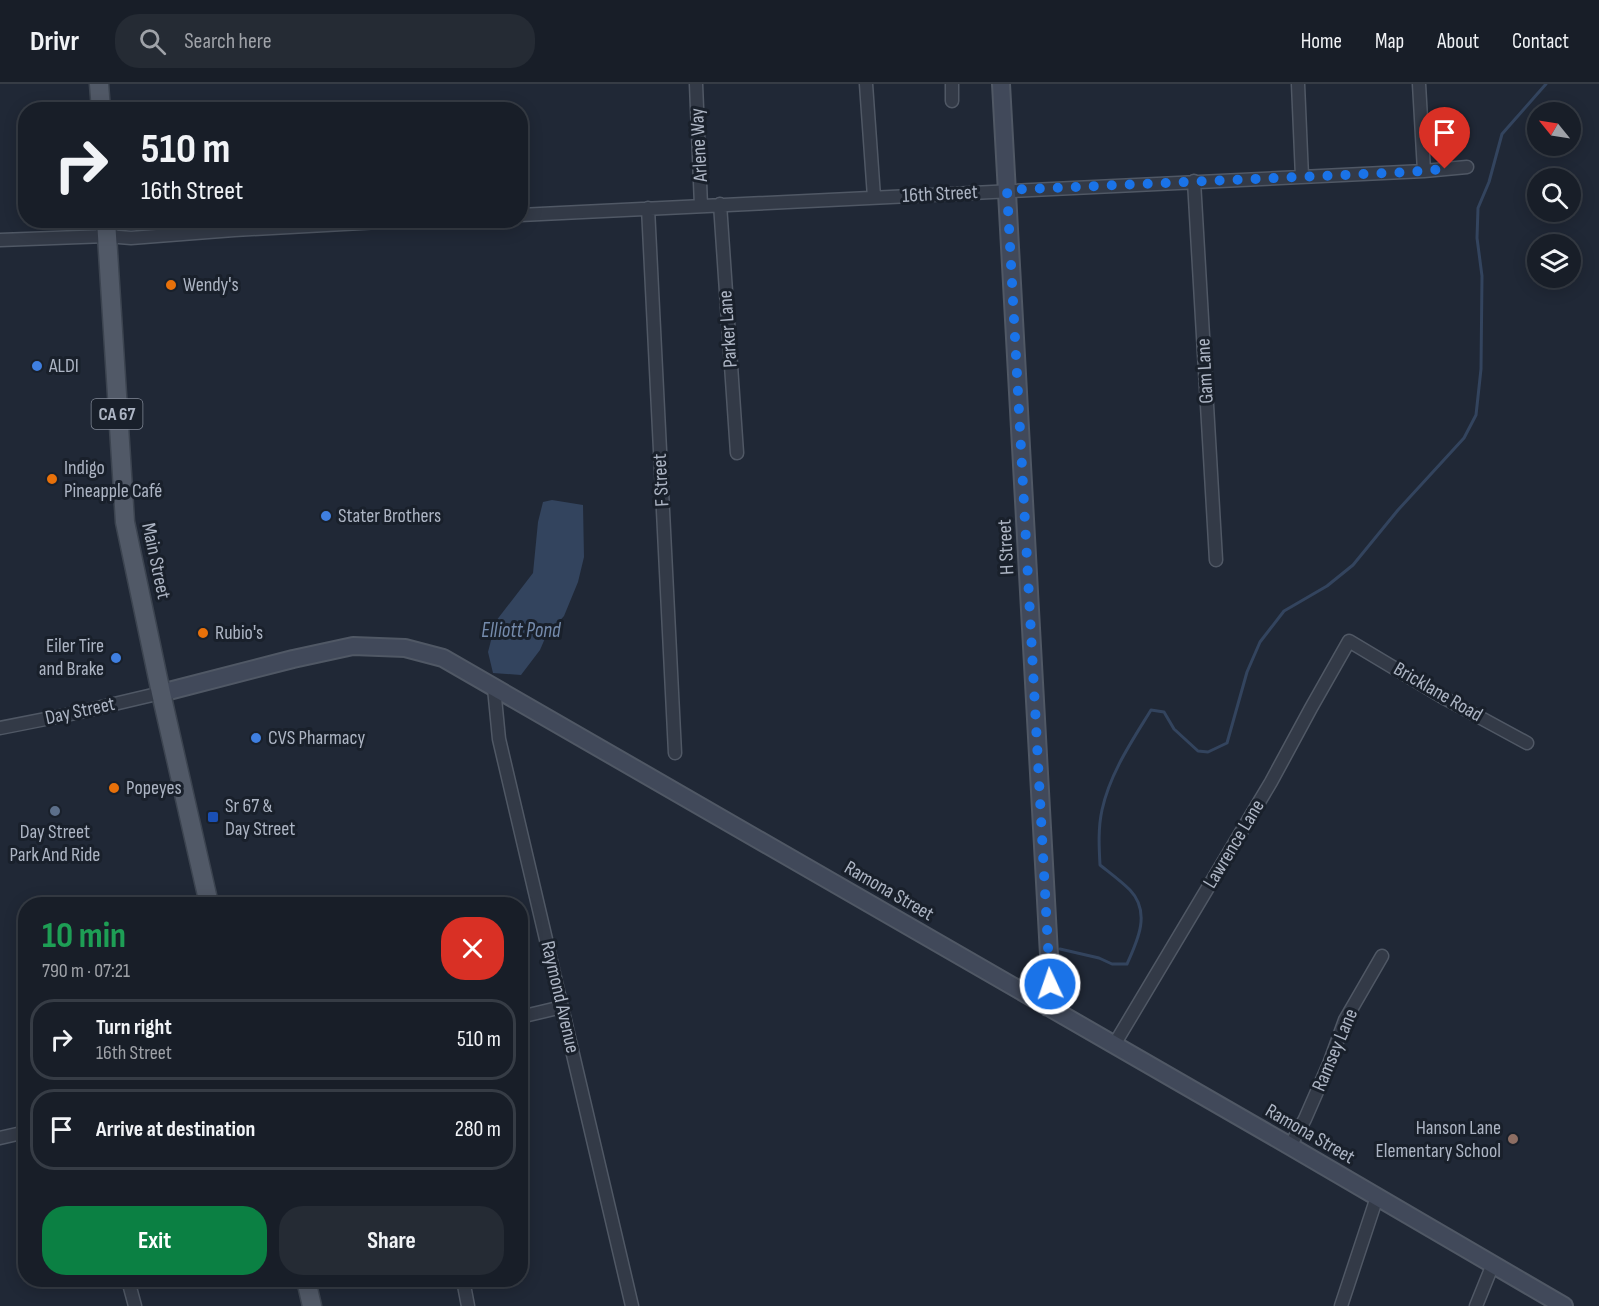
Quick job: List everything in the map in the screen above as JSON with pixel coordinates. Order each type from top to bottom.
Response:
[{"type":"main road","points":[[99,84],[100,102]]},
{"type":"main road","name":"H Street","points":[[1001,84],[1051,991],[1047,1007]]},
{"type":"main road","name":"Main Street","points":[[107,228],[125,522],[207,897]]},
{"type":"main road","name":"Ramona Street","points":[[161,693],[353,646],[405,648],[443,658],[1564,1306]]},
{"type":"main road","points":[[308,1287],[312,1306]]},
{"type":"street","name":"Arlene Way","points":[[696,84],[701,206]]},
{"type":"street","points":[[866,84],[874,197]]},
{"type":"street","points":[[952,84],[952,101]]},
{"type":"street","points":[[1298,84],[1302,177]]},
{"type":"street","points":[[1419,84],[1424,171]]},
{"type":"street","name":"16th Street","points":[[528,214],[1424,171],[1467,167]]},
{"type":"street","name":"Gam Lane","points":[[1194,182],[1216,560]]},
{"type":"street","name":"Parker Lane","points":[[720,204],[737,453]]},
{"type":"street","name":"F Street","points":[[648,208],[675,753]]},
{"type":"street","points":[[0,240],[107,228],[131,238],[270,228]]},
{"type":"street","name":"Bricklane Road","points":[[1349,641],[1446,699],[1527,743]]},
{"type":"street","name":"Lawrence Lane","points":[[1114,1045],[1271,782],[1349,641]]},
{"type":"street","name":"Raymond Avenue","points":[[494,688],[499,739],[630,1306]]},
{"type":"street","name":"Day Street","points":[[0,728],[161,693]]},
{"type":"street","name":"Ramsey Lane","points":[[1290,1146],[1305,1119],[1345,1020],[1382,956]]},
{"type":"street","points":[[528,1015],[562,1007]]},
{"type":"street","points":[[0,1138],[18,1134]]},
{"type":"street","points":[[1341,1306],[1377,1197]]},
{"type":"street","points":[[1476,1306],[1492,1264]]},
{"type":"street","points":[[130,1287],[135,1306]]},
{"type":"street","points":[[464,1287],[468,1306]]},
{"type":"water","name":"Elliott Pond","points":[[552,500],[583,505],[584,557],[578,582],[564,616],[546,636],[540,650],[521,675],[493,673],[488,652],[496,621],[533,573],[538,522],[543,502]]},
{"type":"waterway","points":[[1060,949],[1099,958],[1112,964],[1127,964],[1135,945],[1140,926],[1140,907],[1130,890],[1100,865],[1099,831],[1110,783],[1151,710],[1164,712],[1174,729],[1198,751],[1208,752],[1227,743],[1247,672],[1260,642],[1284,611],[1327,586],[1353,565],[1398,510],[1464,438],[1476,415],[1481,369],[1482,276],[1477,238],[1478,208],[1489,182],[1502,134],[1546,84]]},
{"type":"place","name":"Wendy's","points":[[171,285]]},
{"type":"place","name":"ALDI","points":[[37,366]]},
{"type":"place","name":"Indigo Pineapple Café","points":[[52,479]]},
{"type":"place","name":"Stater Brothers","points":[[326,516]]},
{"type":"place","name":"Rubio's","points":[[203,633]]},
{"type":"place","name":"Eiler Tire and Brake","points":[[116,658]]},
{"type":"place","name":"CVS Pharmacy","points":[[256,738]]},
{"type":"place","name":"Popeyes","points":[[114,788]]},
{"type":"place","name":"Day Street Park And Ride","points":[[55,811]]},
{"type":"place","name":"Sr 67 & Day Street","points":[[213,817]]},
{"type":"place","name":"Hanson Lane Elementary School","points":[[1513,1139]]},
{"type":"route","points":[[1050,984],[1007,190],[1445,169]]}]
